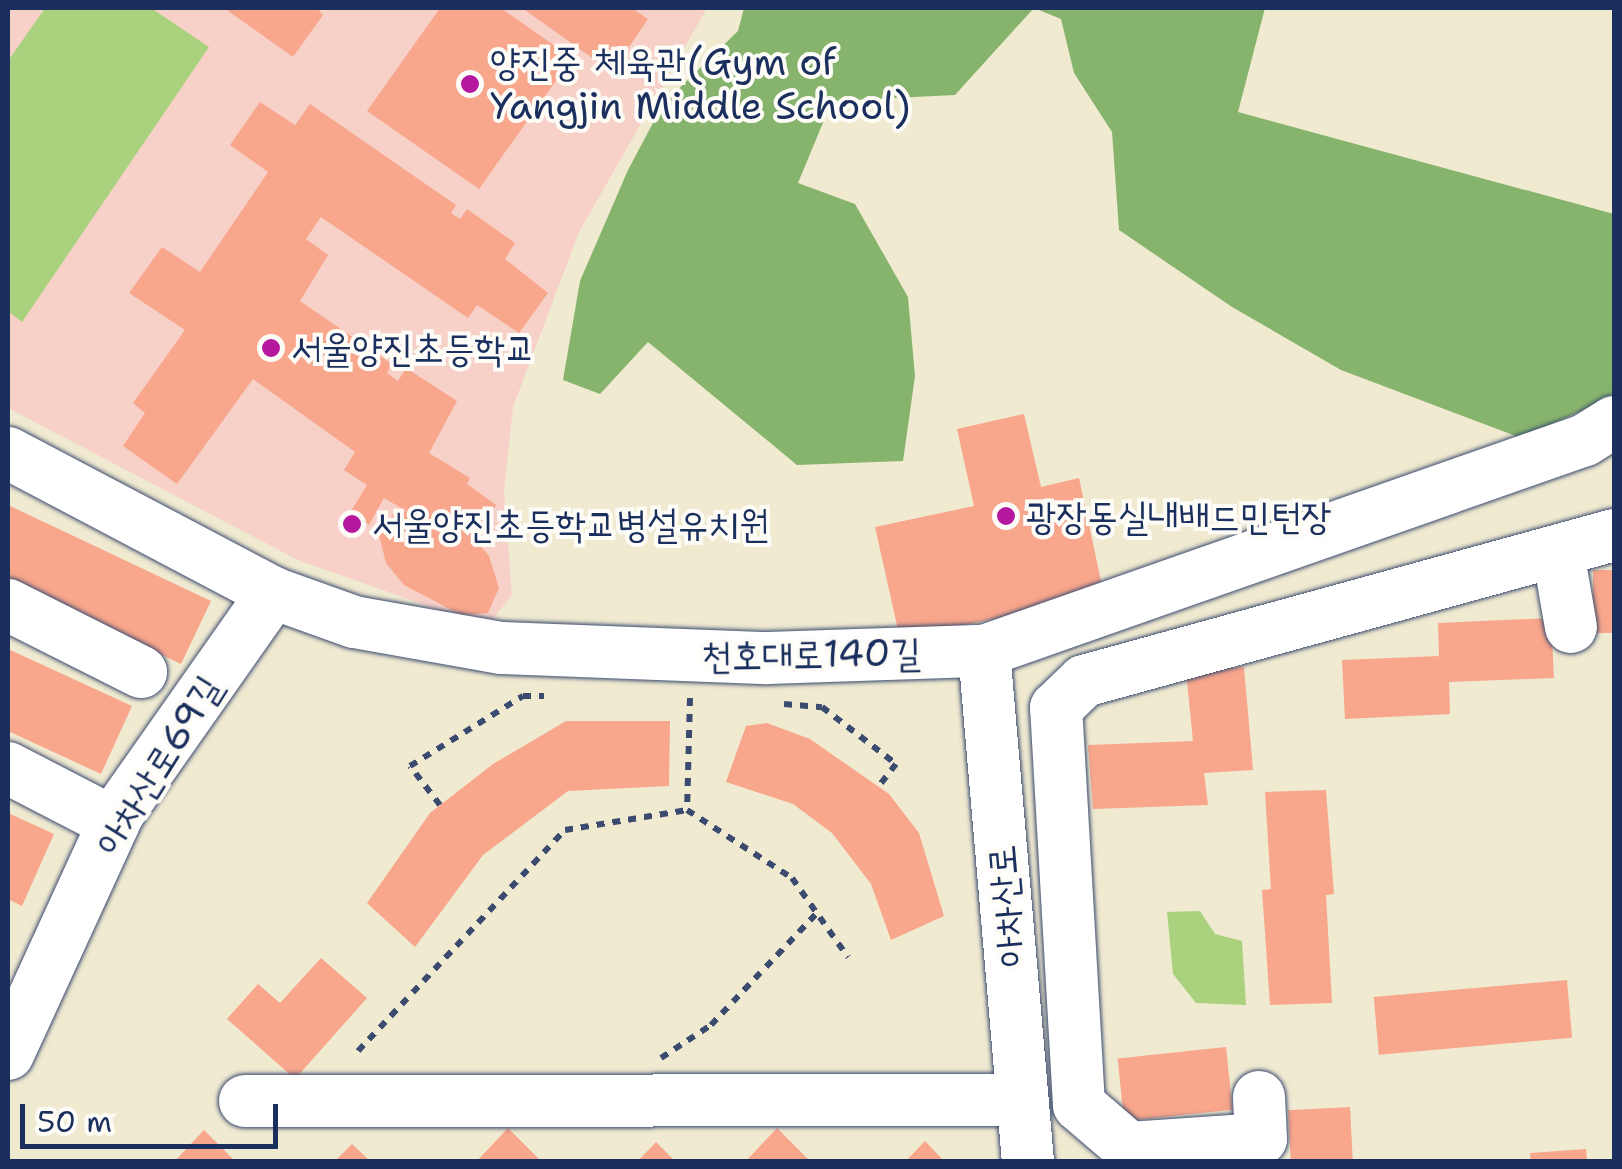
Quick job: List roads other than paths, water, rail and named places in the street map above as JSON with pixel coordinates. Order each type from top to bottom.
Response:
[{"type":"street","name":"천호대로140길","points":[[8,453],[274,593],[354,622],[502,648],[768,658],[984,651],[1585,440],[1614,422]]},
{"type":"street","points":[[1259,1097],[1261,1139],[1232,1151],[1130,1155],[1079,1105],[1056,708],[1084,681],[1283,621],[1614,535]]},
{"type":"street","points":[[1558,552],[1570,626]]},
{"type":"street","name":"아차산로69길","points":[[10,1044],[114,824],[274,593]]},
{"type":"street","points":[[8,605],[141,672]]},
{"type":"street","name":"아차산로","points":[[984,651],[1028,1162]]},
{"type":"street","points":[[8,768],[114,824]]},
{"type":"street","points":[[245,1101],[1022,1100]]},
{"type":"place","name":"양진중 체육관(Gym of Yangjin Middle School)","points":[[470,84]]},
{"type":"place","name":"서울양진초등학교","points":[[271,348]]},
{"type":"place","name":"광장동실내배드민턴장","points":[[1006,516]]},
{"type":"place","name":"서울양진초등학교병설유치원","points":[[352,524]]}]
